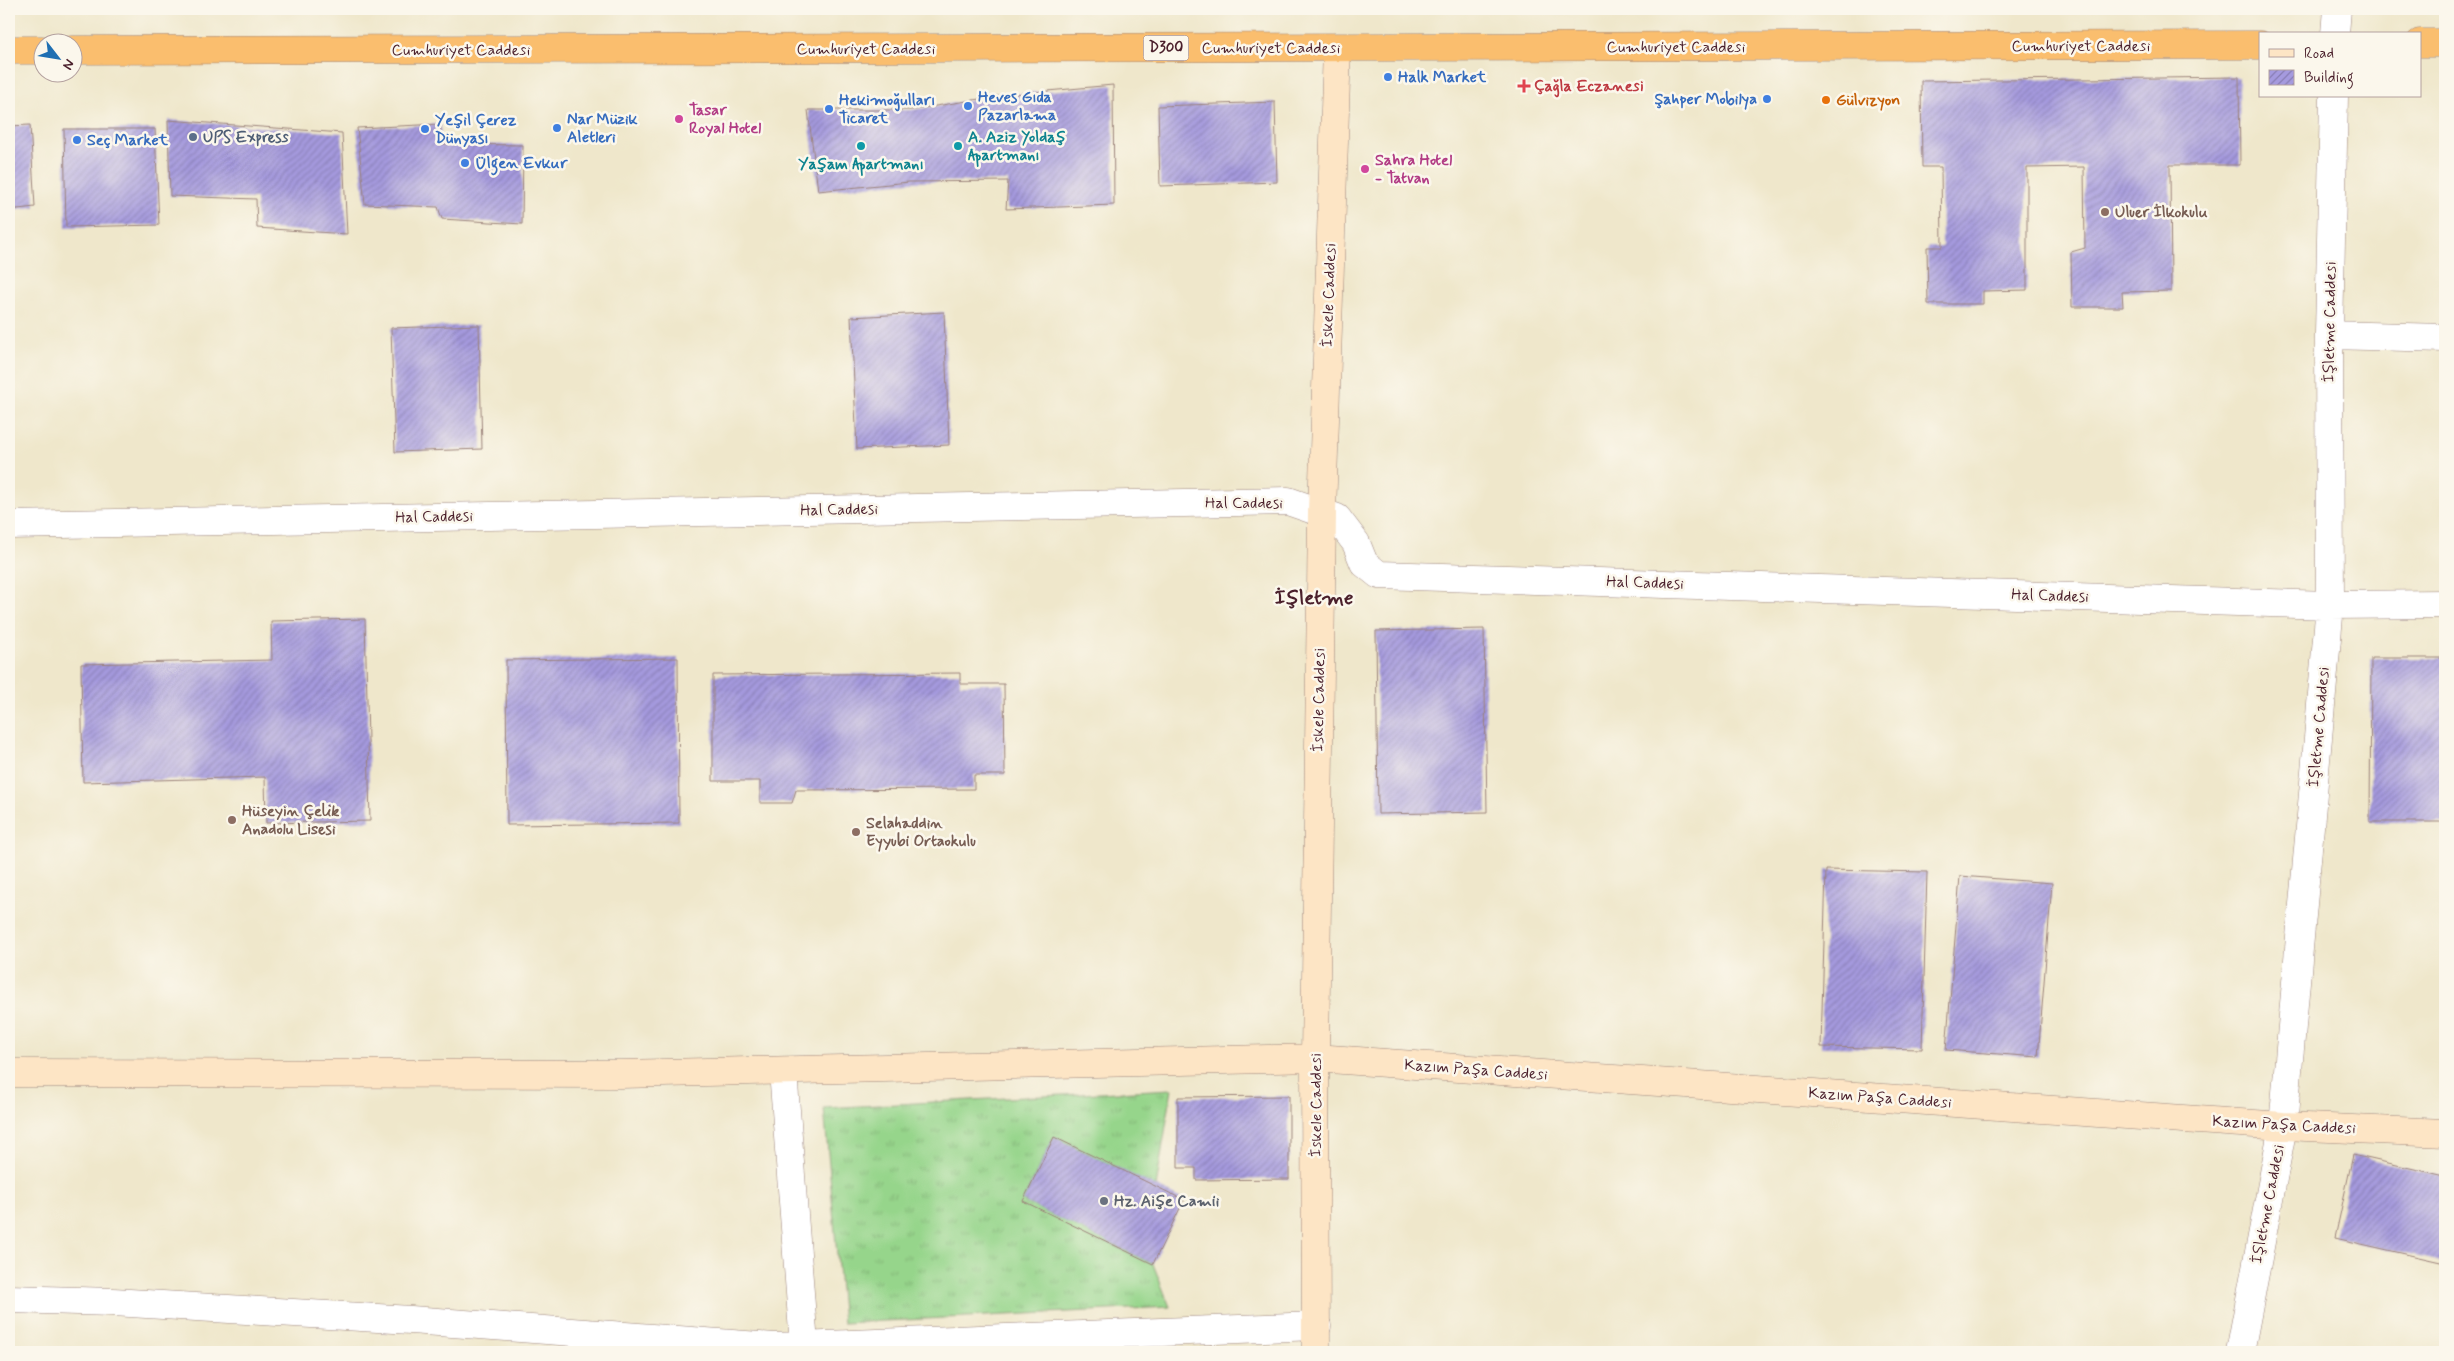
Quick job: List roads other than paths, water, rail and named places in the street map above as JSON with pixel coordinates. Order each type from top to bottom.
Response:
[{"type":"highway","points":[[2422,43],[2445,43]]},
{"type":"highway","name":"Cumhuriyet Caddesi","points":[[82,50],[2259,46]]},
{"type":"highway","points":[[9,50],[32,50]]},
{"type":"street","points":[[2335,32],[2337,9]]},
{"type":"street","name":"İskele Caddesi","points":[[1316,1352],[1315,1058],[1322,513],[1337,48]]},
{"type":"street","name":"İşletme Caddesi","points":[[2240,1352],[2284,1126],[2330,605],[2329,335],[2334,98]]},
{"type":"street","points":[[2329,335],[2445,338]]},
{"type":"street","name":"Hal Caddesi","points":[[9,525],[1288,501],[1336,518],[1356,543],[1364,563],[1379,575],[2330,605],[2445,604]]},
{"type":"street","name":"Kazım Paşa Caddesi","points":[[9,1073],[621,1074],[1315,1058],[2284,1126],[2445,1133]]},
{"type":"street","points":[[783,1071],[804,1345]]},
{"type":"street","points":[[9,1299],[113,1302],[401,1320],[774,1347],[1317,1326]]},
{"type":"place","name":"Halk Market","points":[[1388,77]]},
{"type":"place","name":"Çağla Eczanesi","points":[[1524,86]]},
{"type":"place","name":"Şahper Mobilya","points":[[1767,99]]},
{"type":"place","name":"Gülvizyon","points":[[1826,100]]},
{"type":"place","name":"Heves Gıda Pazarlama","points":[[968,106]]},
{"type":"place","name":"Hekimoğulları Ticaret","points":[[829,109]]},
{"type":"place","name":"Tasar Royal Hotel","points":[[679,119]]},
{"type":"place","name":"Nar Müzik Aletleri","points":[[557,128]]},
{"type":"place","name":"Yeşil Çerez Dünyası","points":[[425,129]]},
{"type":"place","name":"UPS Express","points":[[193,137]]},
{"type":"place","name":"Seç Market","points":[[77,140]]},
{"type":"place","name":"Yaşam Apartmanı","points":[[861,146]]},
{"type":"place","name":"A. Aziz Yoldaş Apartmanı","points":[[958,146]]},
{"type":"place","name":"Ülgen Evkur","points":[[465,163]]},
{"type":"place","name":"Sahra Hotel - Tatvan","points":[[1365,169]]},
{"type":"place","name":"Uluer İlkokulu","points":[[2105,212]]},
{"type":"place","name":"Hüseyin Çelik Anadolu Lisesi","points":[[232,820]]},
{"type":"place","name":"Selahaddin Eyyubi Ortaokulu","points":[[856,832]]},
{"type":"place","name":"Hz. Aişe Camii","points":[[1104,1201]]},
{"type":"district","name":"İşletme","points":[[1314,598]]}]
